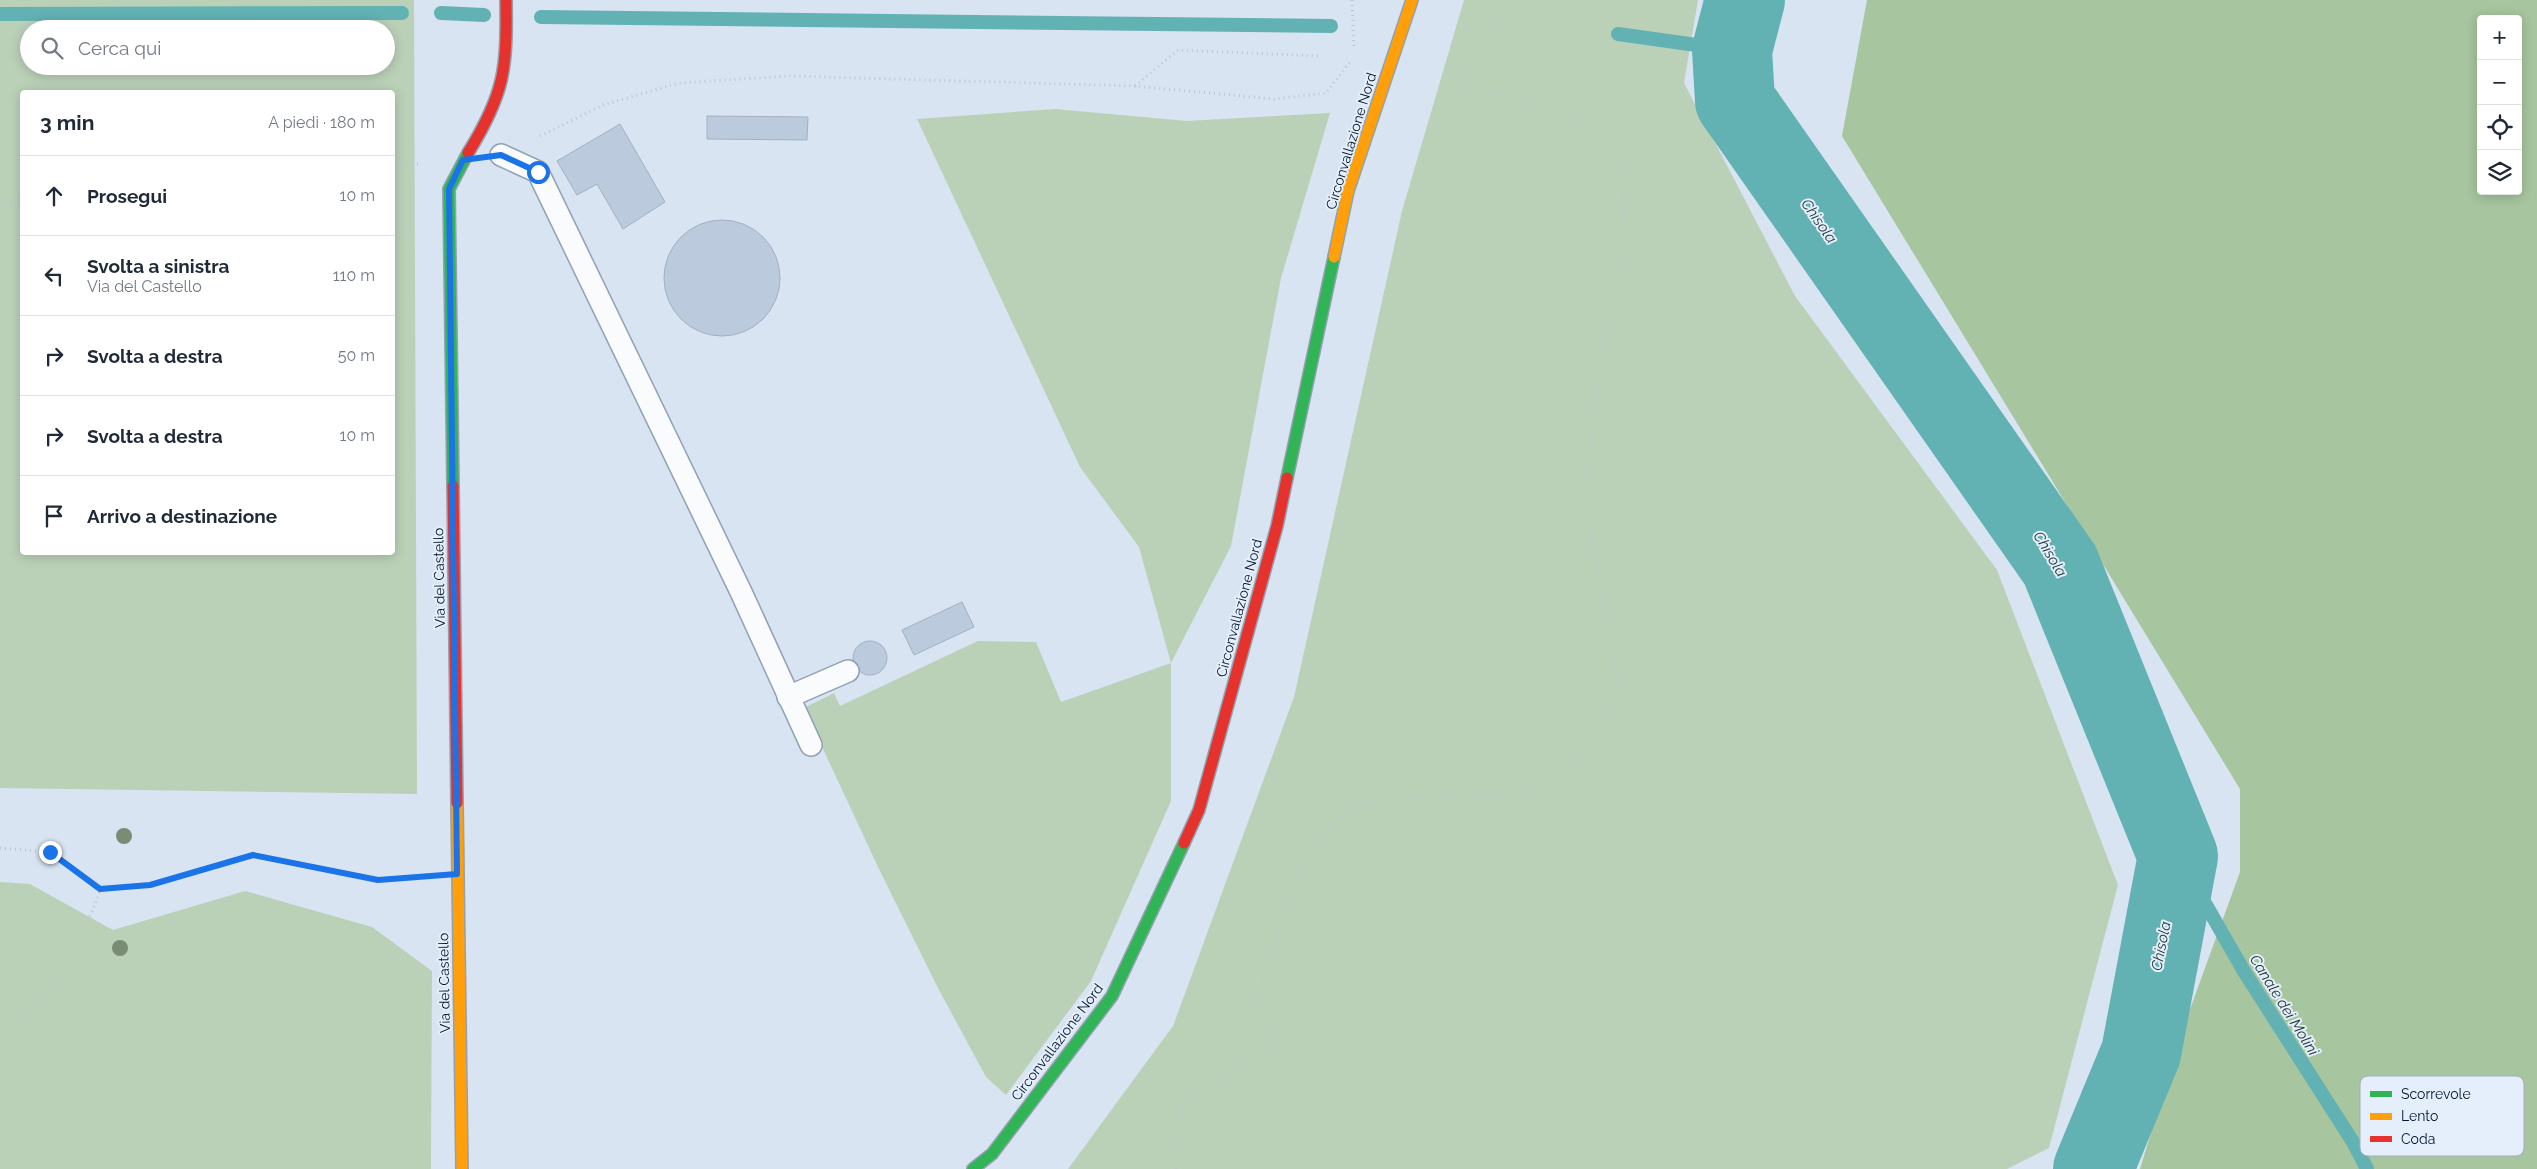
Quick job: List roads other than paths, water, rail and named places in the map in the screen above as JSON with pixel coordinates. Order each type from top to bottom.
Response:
[{"type":"street","name":"Via del Castello","points":[[462,1169],[449,189],[456,170],[496,104],[506,68],[506,0]]},
{"type":"street","name":"Circonvallazione Nord","points":[[973,1169],[992,1154],[1112,996],[1199,810],[1277,526],[1348,191],[1412,0]]},
{"type":"lane","points":[[501,155],[538,172],[741,592],[811,745]]},
{"type":"lane","points":[[788,697],[848,671]]},
{"type":"waterway","name":"Chisola","points":[[1745,0],[1732,50],[1735,101],[2060,565],[2178,856],[2141,1053],[2093,1169]]},
{"type":"waterway","points":[[0,14],[402,13]]},
{"type":"waterway","points":[[441,13],[484,15]]},
{"type":"waterway","points":[[541,17],[1331,26]]},
{"type":"waterway","points":[[1618,34],[1732,50]]},
{"type":"waterway","name":"Canale dei Molini","points":[[2178,856],[2245,973],[2360,1156]]},
{"type":"waterway","name":"Canale dei Molini","points":[[2360,1156],[2367,1169]]}]
